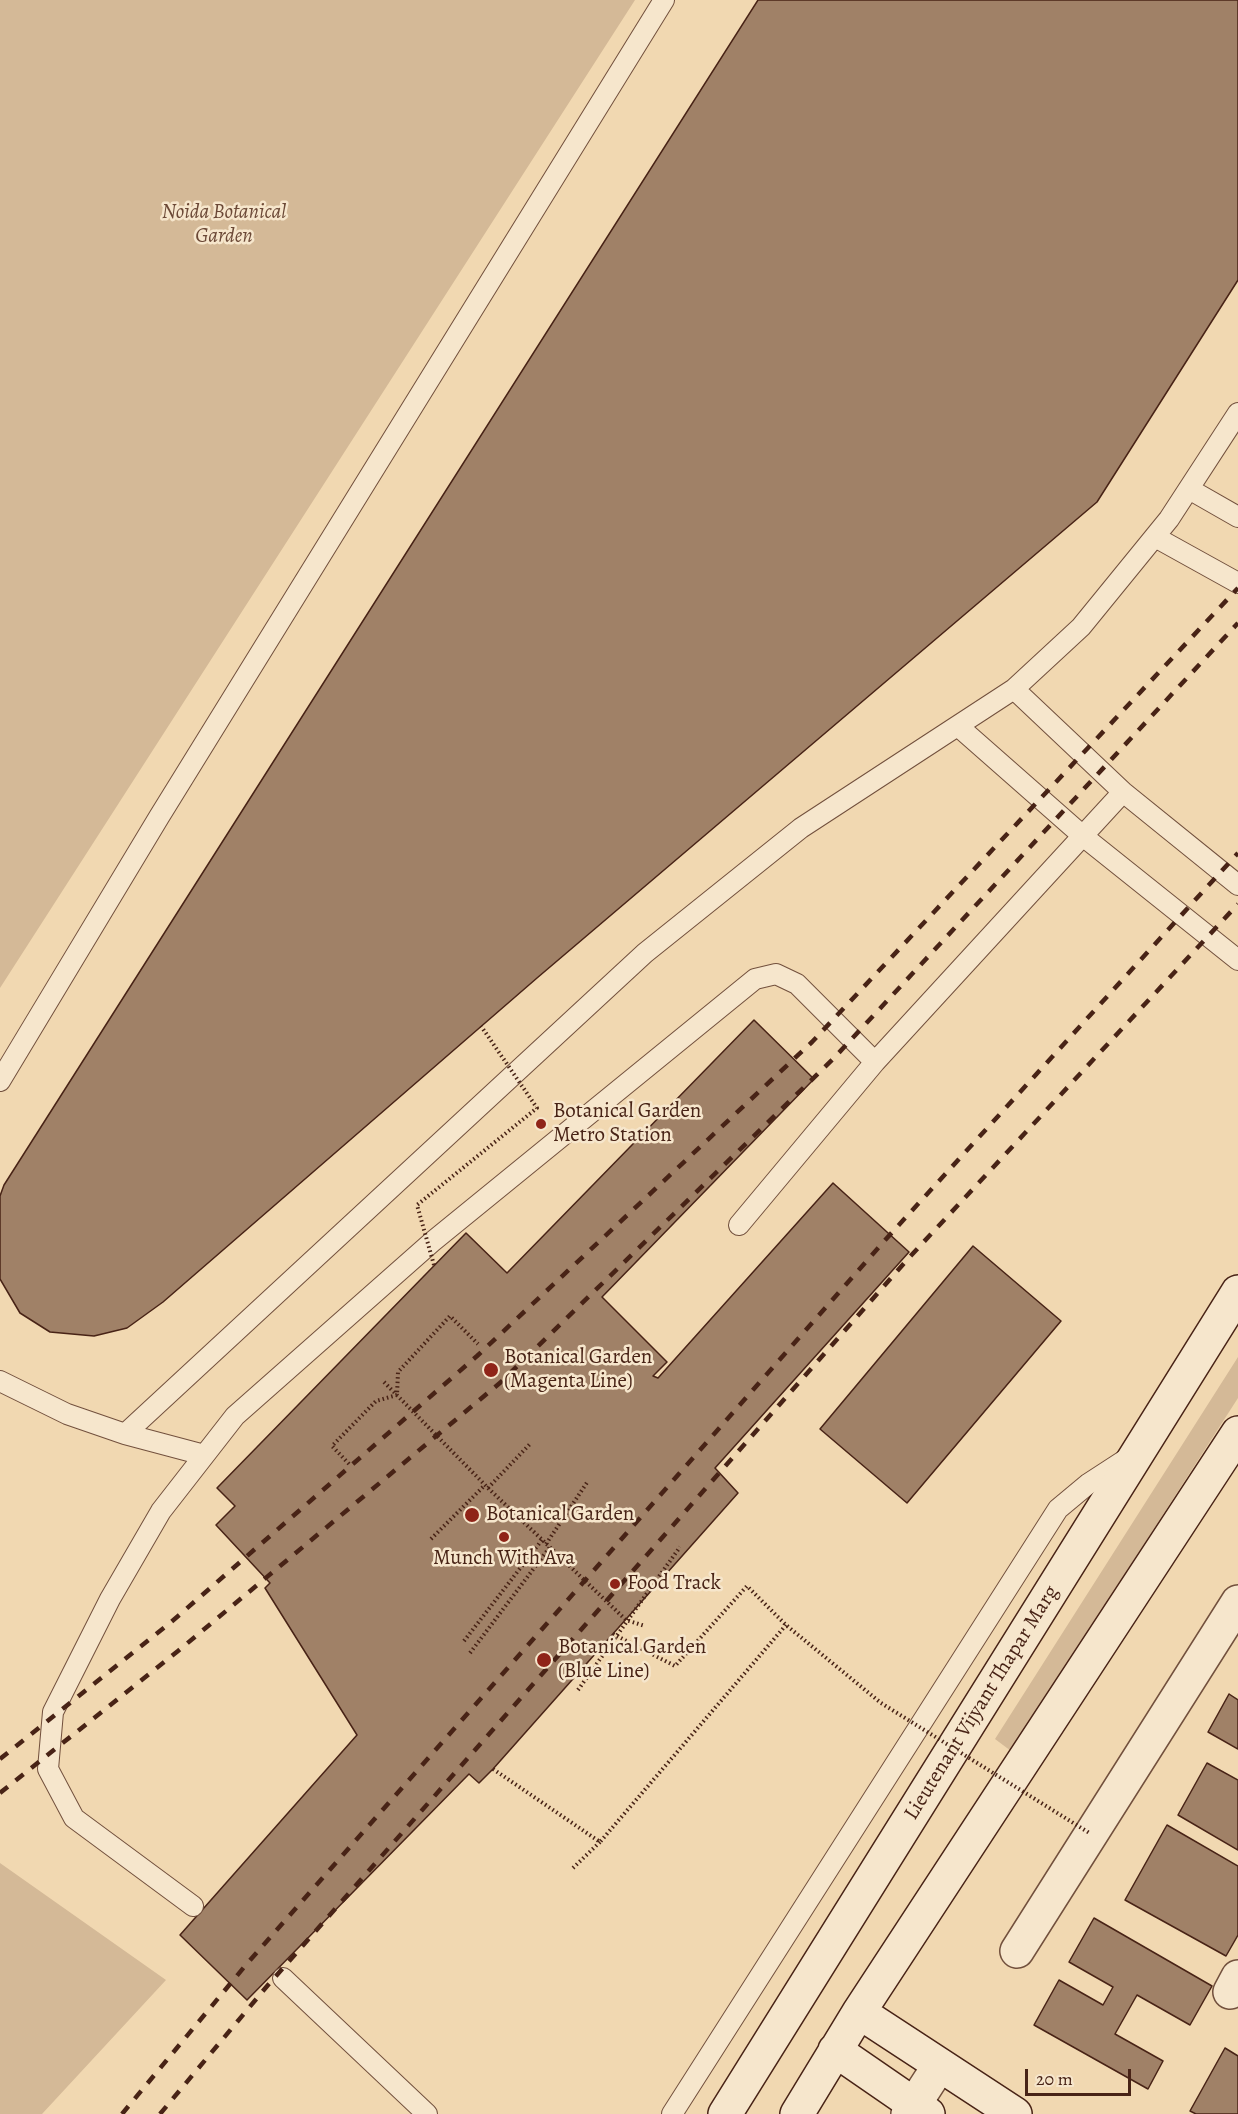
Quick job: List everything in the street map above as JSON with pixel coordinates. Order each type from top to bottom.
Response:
[{"type":"main road","name":"Lieutenant Vijyant Thapar Marg","points":[[725,2114],[1238,1292]]},
{"type":"main road","points":[[797,2114],[859,2012],[1238,1433]]},
{"type":"main road","points":[[1017,1951],[1238,1602]]},
{"type":"main road","points":[[859,2012],[1015,2114]]},
{"type":"main road","points":[[835,2050],[917,2111],[939,2066]]},
{"type":"lane","points":[[0,1081],[159,818],[664,0]]},
{"type":"lane","points":[[125,1434],[645,953],[801,828],[1014,689],[1081,627],[1155,537],[1238,413]]},
{"type":"lane","points":[[1189,489],[1238,518]]},
{"type":"lane","points":[[1155,537],[1238,583]]},
{"type":"lane","points":[[1014,689],[1123,792],[1238,885]]},
{"type":"lane","points":[[959,727],[1084,837],[1238,960]]},
{"type":"lane","points":[[739,1225],[875,1062],[1123,792]]},
{"type":"lane","points":[[193,1906],[74,1818],[48,1768],[53,1712],[110,1599],[161,1511],[235,1416],[432,1242],[755,979],[776,975],[797,984],[875,1062]]},
{"type":"lane","points":[[0,1381],[67,1414],[125,1434],[204,1455]]},
{"type":"lane","points":[[672,2114],[1058,1509],[1088,1484],[1138,1452]]},
{"type":"lane","points":[[284,1978],[427,2114]]},
{"type":"path","points":[[434,1265],[417,1205],[537,1108],[480,1026]]},
{"type":"path","points":[[397,1395],[398,1372],[450,1316],[478,1344]]},
{"type":"path","points":[[384,1382],[486,1486],[626,1620],[645,1626]]},
{"type":"path","points":[[349,1464],[332,1446],[376,1401],[397,1395]]},
{"type":"path","points":[[431,1539],[530,1444]]},
{"type":"path","points":[[470,1653],[588,1481]]},
{"type":"path","points":[[464,1641],[546,1544]]},
{"type":"path","points":[[578,1690],[611,1648],[626,1620],[680,1547]]},
{"type":"path","points":[[613,1634],[675,1666],[747,1586],[786,1625],[881,1703],[1091,1834]]},
{"type":"path","points":[[573,1868],[600,1842],[786,1625]]},
{"type":"path","points":[[493,1769],[600,1842]]},
{"type":"green space","name":"Noida Botanical Garden","points":[[0,0],[635,0],[0,988]]},
{"type":"green space","points":[[1238,1357],[1238,1398],[1011,1751],[995,1739]]},
{"type":"green space","points":[[0,1863],[166,1980],[42,2114],[0,2114]]},
{"type":"building","points":[[758,0],[1238,0],[1238,280],[1097,502],[537,978],[163,1302],[127,1328],[94,1336],[50,1332],[20,1313],[0,1279],[0,1196],[4,1185]]},
{"type":"building","name":"Botanical Garden","points":[[754,1020],[814,1079],[602,1297],[667,1362],[653,1376],[658,1378],[833,1183],[909,1252],[715,1468],[738,1493],[493,1769],[479,1783],[469,1774],[247,2000],[180,1935],[357,1735],[265,1588],[270,1583],[216,1525],[235,1506],[217,1488],[466,1233],[507,1273]]},
{"type":"building","points":[[973,1246],[1061,1321],[907,1503],[820,1429]]},
{"type":"building","points":[[1229,1694],[1238,1700],[1238,1749],[1208,1732]]},
{"type":"building","points":[[1207,1763],[1238,1780],[1238,1850],[1178,1815]]},
{"type":"building","points":[[1167,1825],[1238,1866],[1238,1935],[1226,1956],[1125,1900]]},
{"type":"building","points":[[1094,1918],[1212,1986],[1190,2025],[1137,1995],[1115,2034],[1163,2061],[1148,2089],[1034,2025],[1059,1980],[1103,2005],[1113,1987],[1069,1962]]},
{"type":"building","points":[[1225,2048],[1238,2056],[1238,2114],[1196,2114],[1190,2111]]},
{"type":"railway","points":[[0,1759],[170,1623],[477,1356],[812,1042],[1238,588]]},
{"type":"railway","points":[[0,1793],[178,1651],[501,1382],[834,1058],[1238,623]]},
{"type":"railway","points":[[122,2114],[245,1966],[887,1238],[1238,853]]},
{"type":"railway","points":[[160,2114],[268,1985],[906,1261],[1238,904]]},
{"type":"place","name":"Botanical Garden Metro Station","points":[[541,1124]]},
{"type":"place","name":"Botanical Garden (Magenta Line)","points":[[491,1370]]},
{"type":"place","name":"Botanical Garden","points":[[472,1515]]},
{"type":"place","name":"Munch With Ava","points":[[504,1537]]},
{"type":"place","name":"Food Track","points":[[615,1584]]},
{"type":"place","name":"Botanical Garden (Blue Line)","points":[[544,1660]]}]
